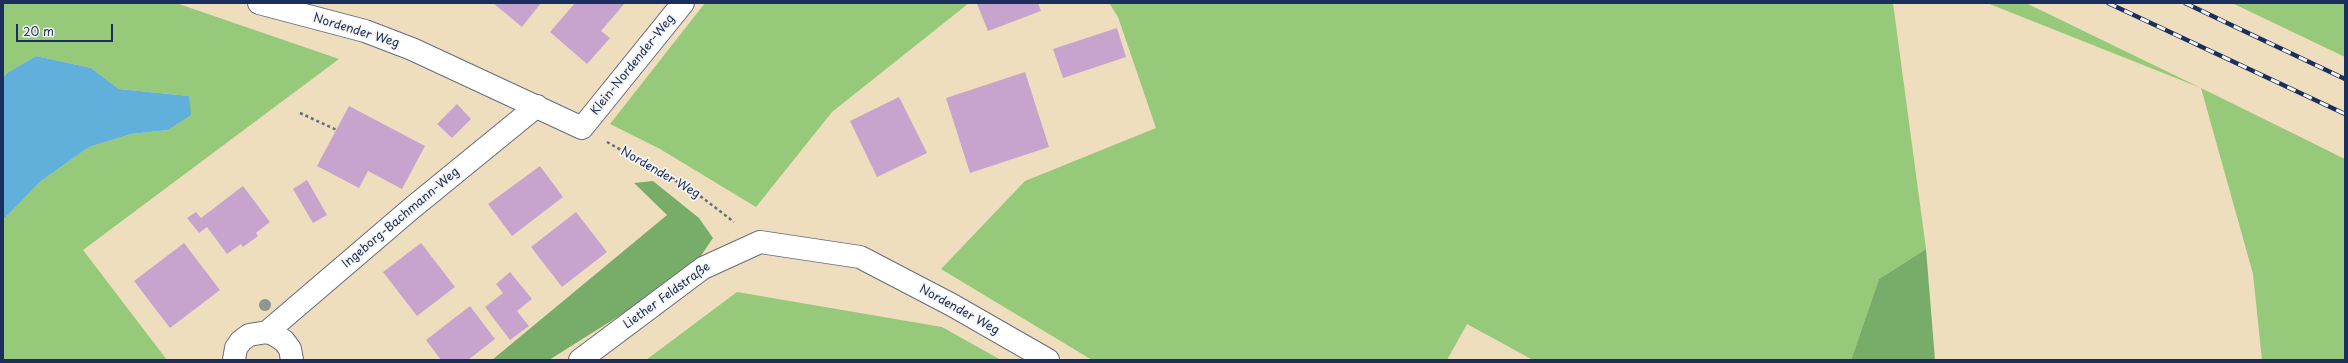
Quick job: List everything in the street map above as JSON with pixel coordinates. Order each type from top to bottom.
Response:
[{"type":"street","name":"Nordender Weg","points":[[259,3],[365,31],[412,49],[582,128]]},
{"type":"street","name":"Klein-Nordender-Weg","points":[[582,128],[683,3]]},
{"type":"street","name":"Ingeborg-Bachmann-Weg","points":[[234,360],[236,348],[241,341],[249,335],[267,332],[412,208],[537,106]]},
{"type":"street","name":"Nordender Weg","points":[[760,242],[860,257],[952,305],[1048,360]]},
{"type":"street","name":"Liether Feldstraße","points":[[580,360],[703,268],[760,242]]},
{"type":"street","points":[[267,332],[284,341],[290,349],[292,360]]},
{"type":"path","points":[[300,113],[337,130]]},
{"type":"path","name":"Nordender Weg","points":[[582,128],[695,192],[760,242]]},
{"type":"green space","points":[[3,3],[176,3],[339,59],[83,250],[167,360],[3,360],[3,220],[41,181],[89,147],[131,134],[168,130],[190,115],[189,96],[119,89],[91,68],[36,56],[7,73],[3,77]]},
{"type":"green space","points":[[705,3],[969,3],[832,112],[756,207],[660,149],[610,124]]},
{"type":"green space","points":[[1109,3],[1893,3],[1926,249],[1879,279],[1851,360],[1533,360],[1467,324],[1447,360],[1092,360],[941,269],[1025,181],[1156,128],[1118,17]]},
{"type":"green space","points":[[1987,3],[2026,3],[2201,88]]},
{"type":"green space","points":[[2232,3],[2345,3],[2345,57]]},
{"type":"green space","points":[[2201,88],[2345,159],[2345,360],[2262,360],[2253,274]]},
{"type":"green space","points":[[653,181],[699,218],[713,238],[696,263],[670,284],[549,360],[492,360],[667,215],[634,183]]},
{"type":"green space","points":[[1926,249],[1935,360],[1851,360],[1879,279]]},
{"type":"green space","points":[[737,292],[942,327],[1001,360],[646,360]]},
{"type":"water","points":[[36,56],[91,68],[119,89],[189,96],[191,115],[168,130],[131,134],[89,147],[41,181],[3,220],[3,77],[7,73]]},
{"type":"building","points":[[493,3],[541,3],[522,27]]},
{"type":"building","points":[[575,3],[625,3],[601,31],[610,38],[587,64],[550,32]]},
{"type":"building","points":[[1038,3],[1041,11],[988,31],[977,4]]},
{"type":"building","points":[[1117,28],[1126,57],[1063,78],[1053,49]]},
{"type":"building","points":[[1025,72],[1049,147],[970,173],[946,98]]},
{"type":"building","points":[[899,97],[927,153],[877,177],[850,121]]},
{"type":"building","points":[[457,104],[471,119],[452,138],[437,124]]},
{"type":"building","points":[[349,106],[425,146],[402,189],[368,171],[359,188],[317,166]]},
{"type":"building","points":[[540,166],[563,197],[512,236],[488,204]]},
{"type":"building","points":[[307,180],[327,215],[313,223],[293,189]]},
{"type":"building","points":[[243,186],[270,222],[256,233],[258,236],[243,247],[241,244],[227,254],[207,227],[199,233],[187,218],[196,212],[201,218]]},
{"type":"building","points":[[576,212],[607,252],[562,287],[531,247]]},
{"type":"building","points":[[184,243],[220,290],[170,328],[134,281]]},
{"type":"building","points":[[421,243],[455,287],[417,316],[383,272]]},
{"type":"building","points":[[510,272],[532,299],[517,311],[529,326],[510,340],[485,307],[503,293],[496,284]]},
{"type":"building","points":[[470,306],[495,339],[468,360],[441,360],[426,340]]},
{"type":"railway","points":[[2108,3],[2345,114]]},
{"type":"railway","points":[[2185,3],[2345,79]]}]
